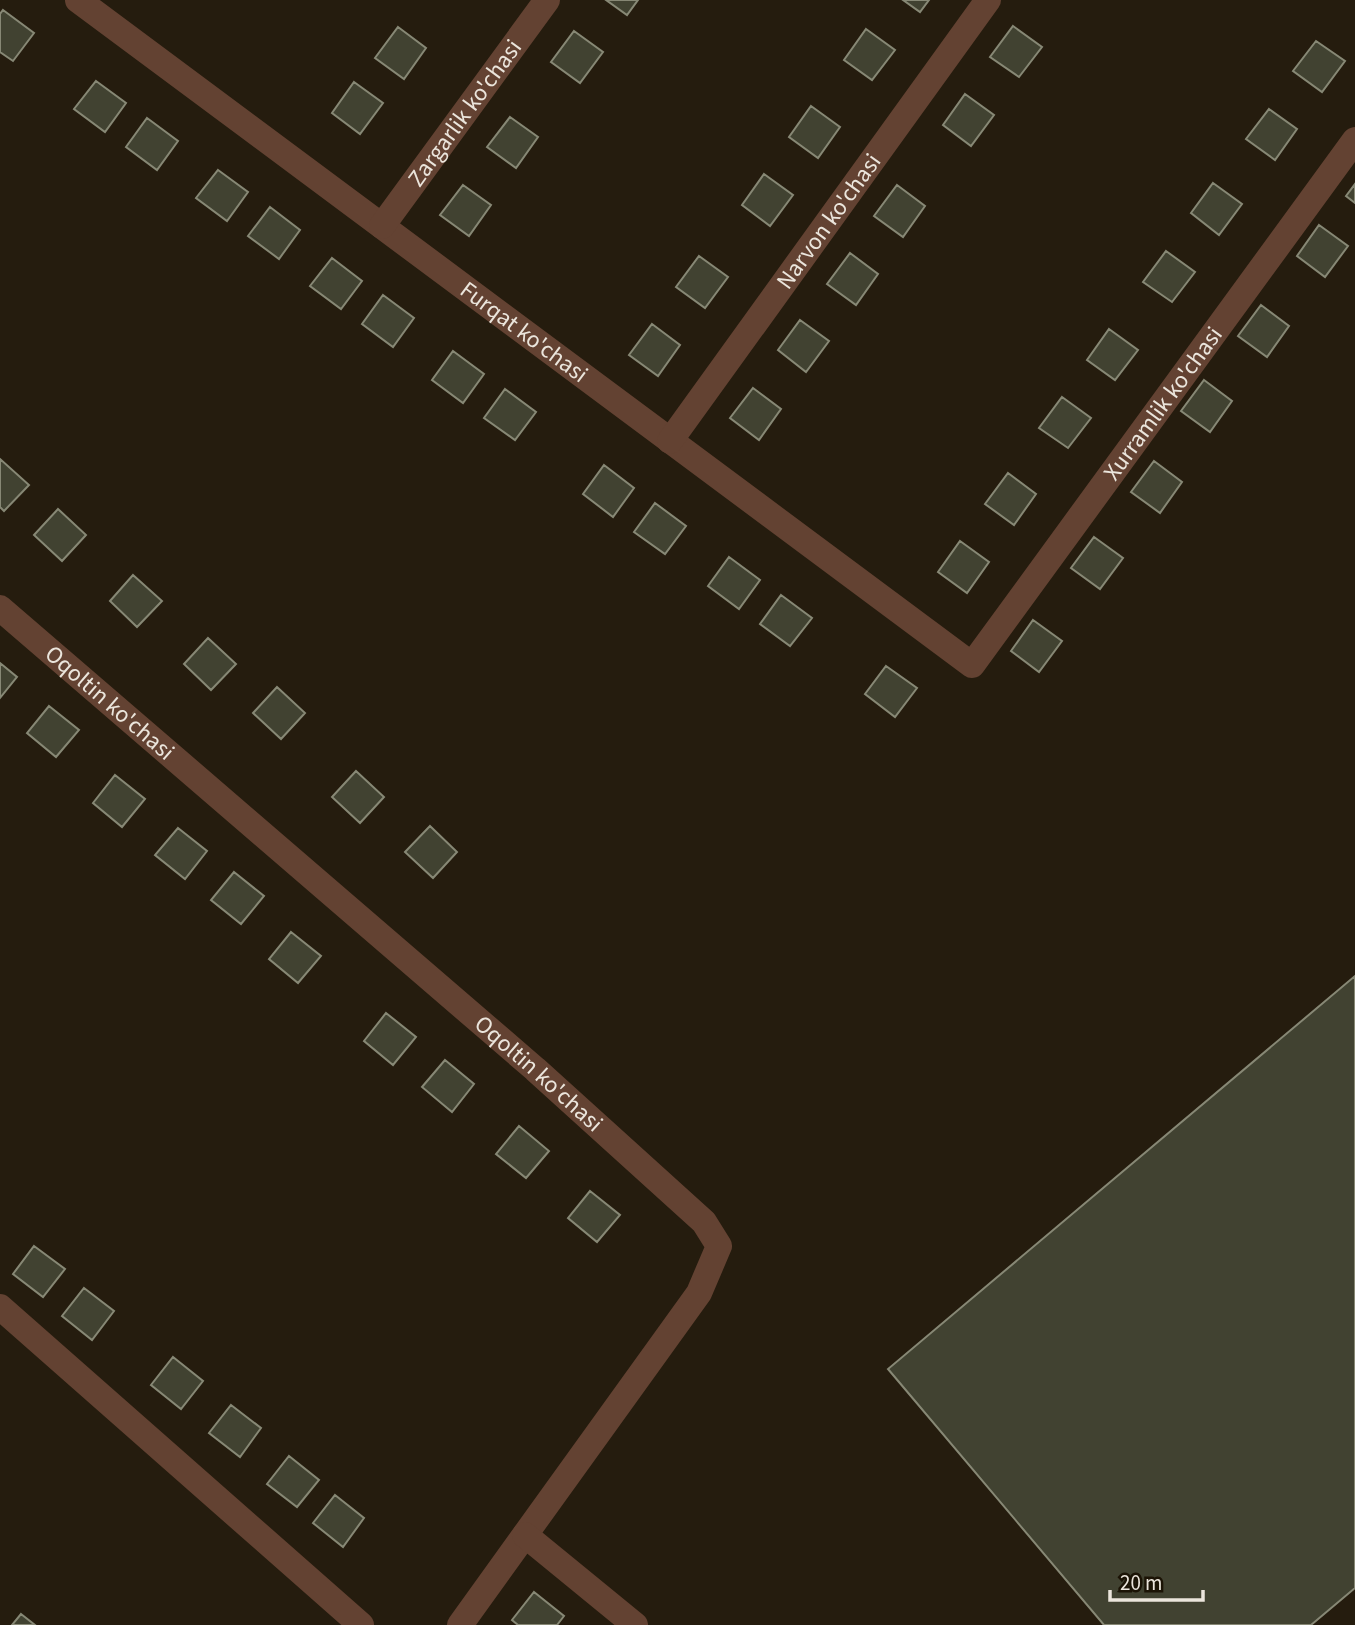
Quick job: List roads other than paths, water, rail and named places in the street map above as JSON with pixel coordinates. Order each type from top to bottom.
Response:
[{"type":"street","name":"Furqat ko'chasi","points":[[78,0],[972,665]]},
{"type":"street","name":"Zargarlik ko'chasi","points":[[382,226],[547,0]]},
{"type":"street","name":"Narvon ko'chasi","points":[[670,441],[988,0]]},
{"type":"street","name":"Xurramlik ko'chasi","points":[[972,665],[1355,140]]},
{"type":"street","name":"Oqoltin ko'chasi","points":[[0,608],[535,1069],[704,1222],[719,1246],[699,1293],[460,1625]]},
{"type":"street","points":[[0,1307],[361,1625]]},
{"type":"street","points":[[524,1535],[635,1625]]}]
